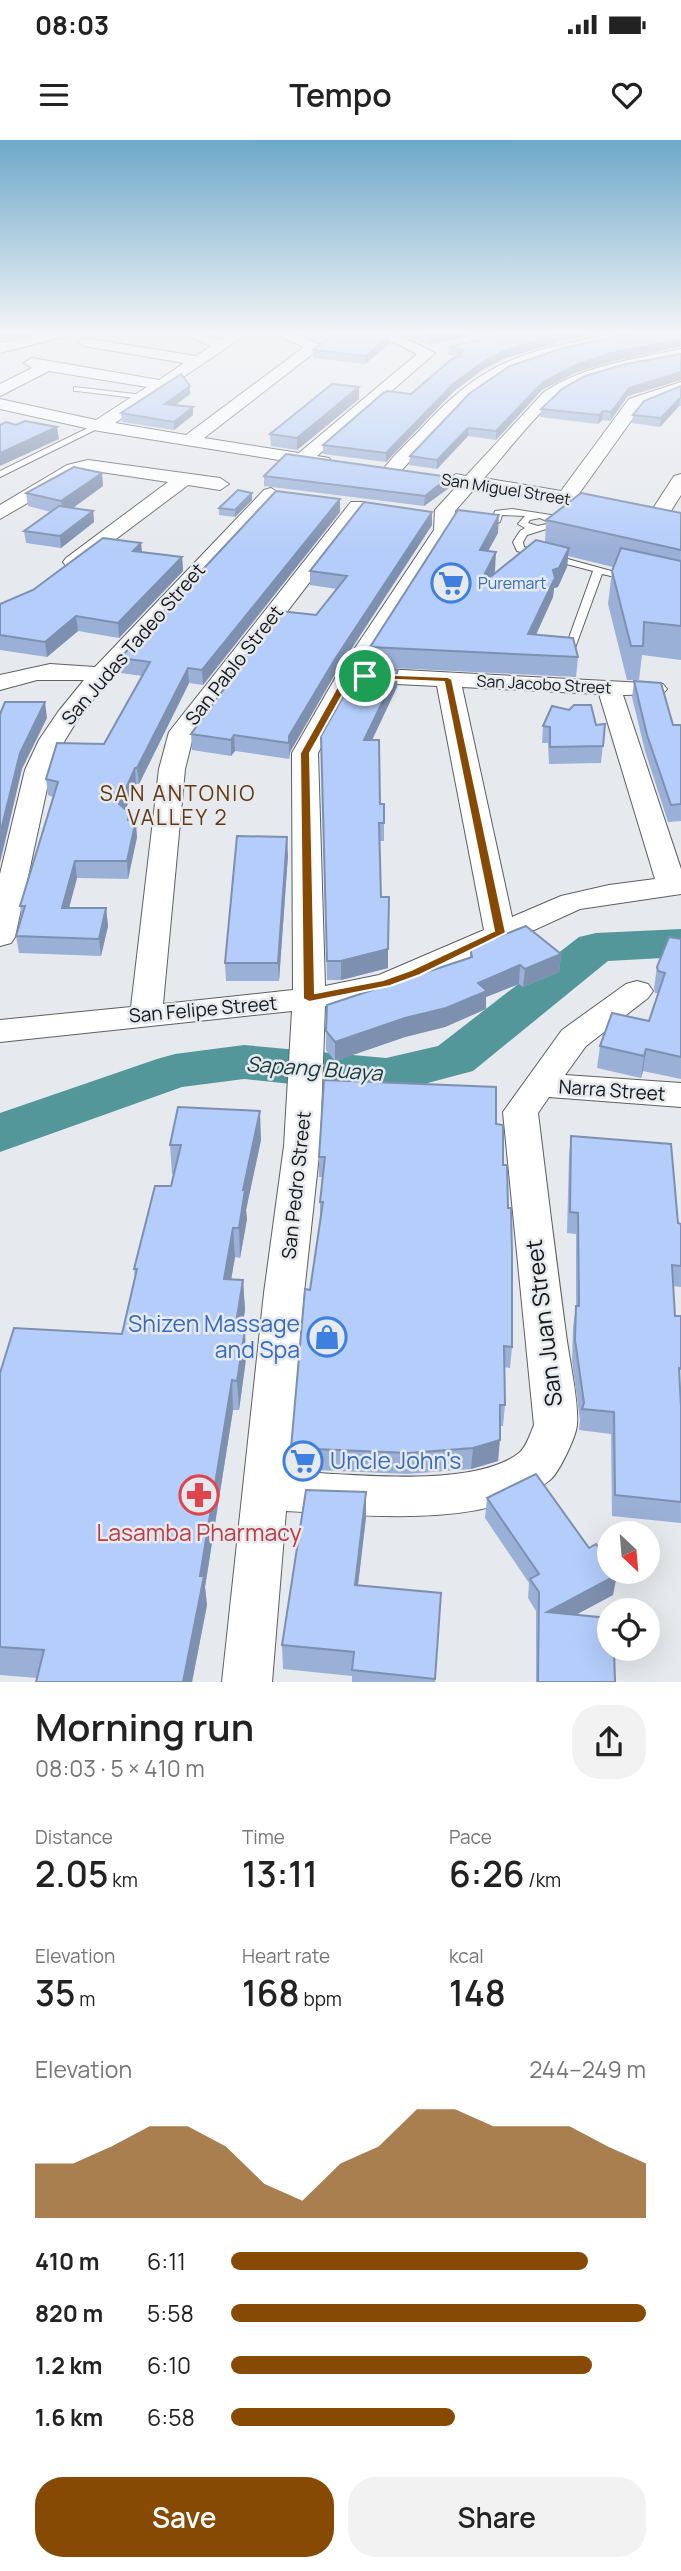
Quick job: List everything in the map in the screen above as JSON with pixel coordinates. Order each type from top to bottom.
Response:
[{"type":"street","points":[[39,406],[99,426],[340,464]]},
{"type":"street","points":[[99,426],[129,406]]},
{"type":"street","points":[[190,440],[235,406]]},
{"type":"street","points":[[302,459],[366,406]]},
{"type":"street","name":"San Miguel Street","points":[[453,406],[385,470],[566,498],[681,522]]},
{"type":"street","name":"San Pedro Street","points":[[247,1682],[284,1293],[302,1146],[309,999],[305,753],[349,675],[444,530],[445,510],[541,406]]},
{"type":"street","points":[[566,498],[633,406]]},
{"type":"street","points":[[0,513],[73,469],[88,465],[184,479]]},
{"type":"street","points":[[57,573],[184,479]]},
{"type":"street","name":"San Judas Tadeo Street","points":[[0,937],[38,770],[52,740],[70,712],[101,675],[277,495],[184,479]]},
{"type":"street","points":[[657,517],[681,480]]},
{"type":"street","name":"San Pablo Street","points":[[146,1014],[172,769],[182,732],[358,505]]},
{"type":"street","points":[[0,683],[17,676],[67,669],[101,675]]},
{"type":"street","name":"San Jacobo Street","points":[[349,675],[654,689]]},
{"type":"street","points":[[448,679],[500,933]]},
{"type":"street","points":[[609,687],[676,885]]},
{"type":"street","name":"San Felipe Street","points":[[1,1025],[309,999],[386,983],[416,972],[571,902],[676,885]]},
{"type":"street","name":"San Juan Street","points":[[265,1490],[439,1497],[495,1487],[535,1467],[556,1425],[520,1112],[574,1038],[637,991]]},
{"type":"street","name":"Narra Street","points":[[542,1085],[681,1096]]},
{"type":"lane","points":[[0,474],[99,426]]},
{"type":"lane","points":[[505,512],[540,515],[555,519],[557,524],[550,528],[491,521],[498,513],[505,512]]},
{"type":"lane","points":[[540,515],[526,517],[528,526],[518,542],[520,549],[645,581]]},
{"type":"lane","points":[[571,646],[598,571]]},
{"type":"building","points":[[132,406],[193,407],[174,422],[121,413]]},
{"type":"building","points":[[305,406],[336,406],[297,438],[270,434]]},
{"type":"building","points":[[368,406],[432,406],[386,453],[323,445]]},
{"type":"building","points":[[458,406],[520,406],[496,431],[468,428],[437,460],[410,456]]},
{"type":"building","points":[[544,406],[616,406],[611,412],[603,411],[599,415],[541,409]]},
{"type":"building","points":[[640,406],[672,406],[661,418],[633,415]]},
{"type":"building","points":[[25,421],[57,427],[0,453],[0,425],[6,422],[16,425]]},
{"type":"building","points":[[286,454],[449,477],[425,496],[264,476]]},
{"type":"building","points":[[74,467],[102,473],[61,501],[26,493]]},
{"type":"building","points":[[238,490],[252,493],[235,510],[219,508]]},
{"type":"building","points":[[276,491],[340,499],[202,670],[188,668],[119,804],[130,809],[128,820],[136,820],[127,861],[75,861],[62,908],[106,908],[99,939],[16,936],[25,906],[20,906],[58,782],[46,779],[57,743],[104,744],[150,662],[120,658]]},
{"type":"building","points":[[581,493],[681,513],[681,550],[546,520]]},
{"type":"building","points":[[364,502],[432,512],[335,659],[289,736],[289,743],[234,735],[231,740],[191,734],[234,675],[230,674],[280,611],[316,615],[347,576],[310,571]]},
{"type":"building","points":[[59,506],[93,511],[60,536],[24,531]]},
{"type":"building","points":[[458,510],[499,515],[480,550],[496,552],[478,587],[536,540],[569,548],[559,568],[553,570],[555,578],[528,634],[573,638],[578,657],[370,647]]},
{"type":"building","points":[[103,538],[141,543],[133,551],[182,557],[118,623],[76,616],[45,642],[0,635],[0,604],[33,590]]},
{"type":"building","points":[[621,548],[681,561],[681,626],[644,622],[643,646],[631,646],[612,571]]},
{"type":"building","points":[[359,668],[398,670],[364,740],[379,740],[380,804],[384,804],[384,823],[379,823],[381,897],[389,897],[388,949],[341,961],[327,961],[321,736]]},
{"type":"building","points":[[634,681],[661,683],[673,725],[681,725],[681,804],[671,805],[647,735]]},
{"type":"building","points":[[5,702],[45,702],[20,753],[0,834],[0,714]]},
{"type":"building","points":[[574,705],[591,705],[596,725],[605,724],[603,746],[550,747],[550,727],[543,726],[552,706],[569,710]]},
{"type":"building","points":[[237,836],[287,837],[278,963],[225,963]]},
{"type":"building","points":[[526,926],[561,954],[525,969],[520,965],[478,983],[487,991],[446,1008],[405,1018],[335,1042],[326,1031],[327,1005],[472,957],[470,948]]},
{"type":"building","points":[[669,937],[681,939],[681,1057],[646,1049],[644,1056],[600,1046],[612,1013],[649,1021],[665,973],[658,971],[657,967]]},
{"type":"building","points":[[324,1080],[496,1087],[496,1124],[503,1125],[503,1165],[507,1165],[512,1253],[512,1347],[504,1346],[505,1405],[500,1405],[500,1440],[473,1448],[409,1453],[291,1448],[305,1289],[310,1290],[323,1202],[320,1202],[325,1157],[319,1157]]},
{"type":"building","points":[[178,1107],[260,1111],[243,1190],[239,1228],[233,1228],[224,1279],[243,1280],[235,1329],[245,1330],[237,1381],[232,1380],[200,1576],[204,1576],[183,1682],[36,1682],[44,1650],[0,1647],[0,1373],[14,1328],[122,1334],[137,1269],[134,1269],[155,1186],[171,1186],[181,1145],[170,1145]]},
{"type":"building","points":[[571,1136],[671,1144],[678,1223],[681,1224],[681,1266],[672,1265],[675,1316],[681,1316],[681,1502],[615,1495],[614,1412],[582,1409],[584,1403],[575,1340],[576,1306],[579,1306],[578,1213],[570,1212]]},
{"type":"building","points":[[536,1474],[589,1548],[596,1544],[597,1584],[600,1584],[547,1612],[597,1617],[597,1661],[614,1661],[615,1682],[538,1682],[539,1592],[530,1579],[539,1574],[487,1498]]},
{"type":"building","points":[[306,1490],[366,1492],[355,1585],[441,1593],[435,1679],[352,1670],[354,1652],[282,1645]]},
{"type":"waterway","name":"Sapang Buaya","points":[[0,1133],[175,1071],[244,1062],[386,1076],[455,1059],[596,947],[681,943]]},
{"type":"place","name":"Puremart","points":[[451,583]]},
{"type":"place","name":"Shizen Massage and Spa","points":[[327,1337]]},
{"type":"place","name":"Uncle John's","points":[[303,1461]]},
{"type":"place","name":"Lasamba Pharmacy","points":[[199,1495]]},
{"type":"district","name":"SAN ANTONIO VALLEY 2","points":[[178,806]]},
{"type":"route","points":[[349,675],[365,676],[448,679],[500,933],[386,983],[309,999],[305,753],[349,675]]}]
